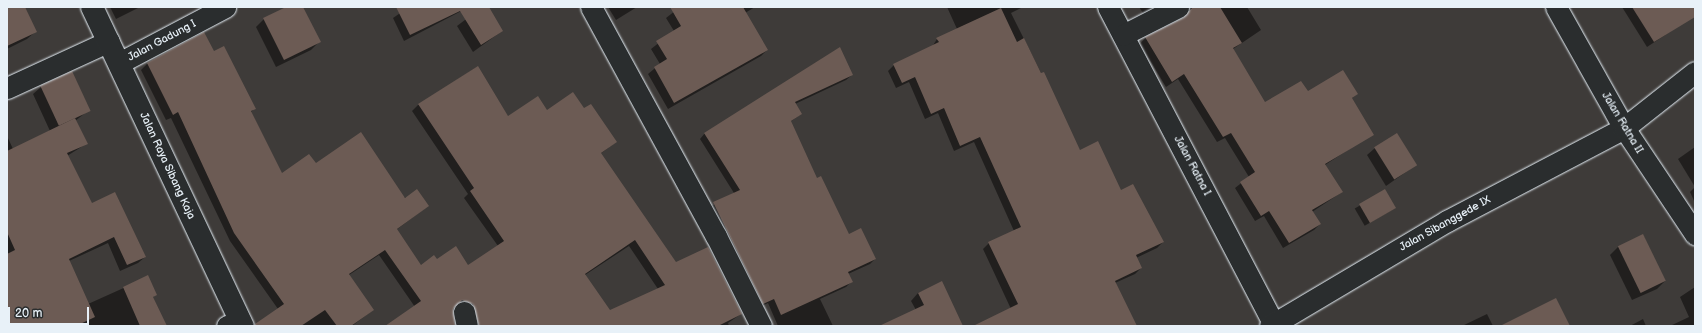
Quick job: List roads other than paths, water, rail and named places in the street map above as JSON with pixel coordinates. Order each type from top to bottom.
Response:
[{"type":"main road","name":"Jalan Raya Sibang Kaja","points":[[92,7],[119,63],[236,324]]},
{"type":"street","name":"Jalan Gadung I","points":[[119,63],[226,7]]},
{"type":"street","points":[[591,7],[716,236],[761,326]]},
{"type":"street","name":"Jalan Ratna I","points":[[1108,7],[1273,325]]},
{"type":"street","points":[[1123,35],[1178,7]]},
{"type":"street","name":"Jalan Ratna II","points":[[1556,7],[1624,128],[1695,234]]},
{"type":"street","points":[[7,88],[109,41]]},
{"type":"street","name":"Jalan Sibanggede IX","points":[[1273,325],[1447,221],[1624,128],[1695,72]]}]
